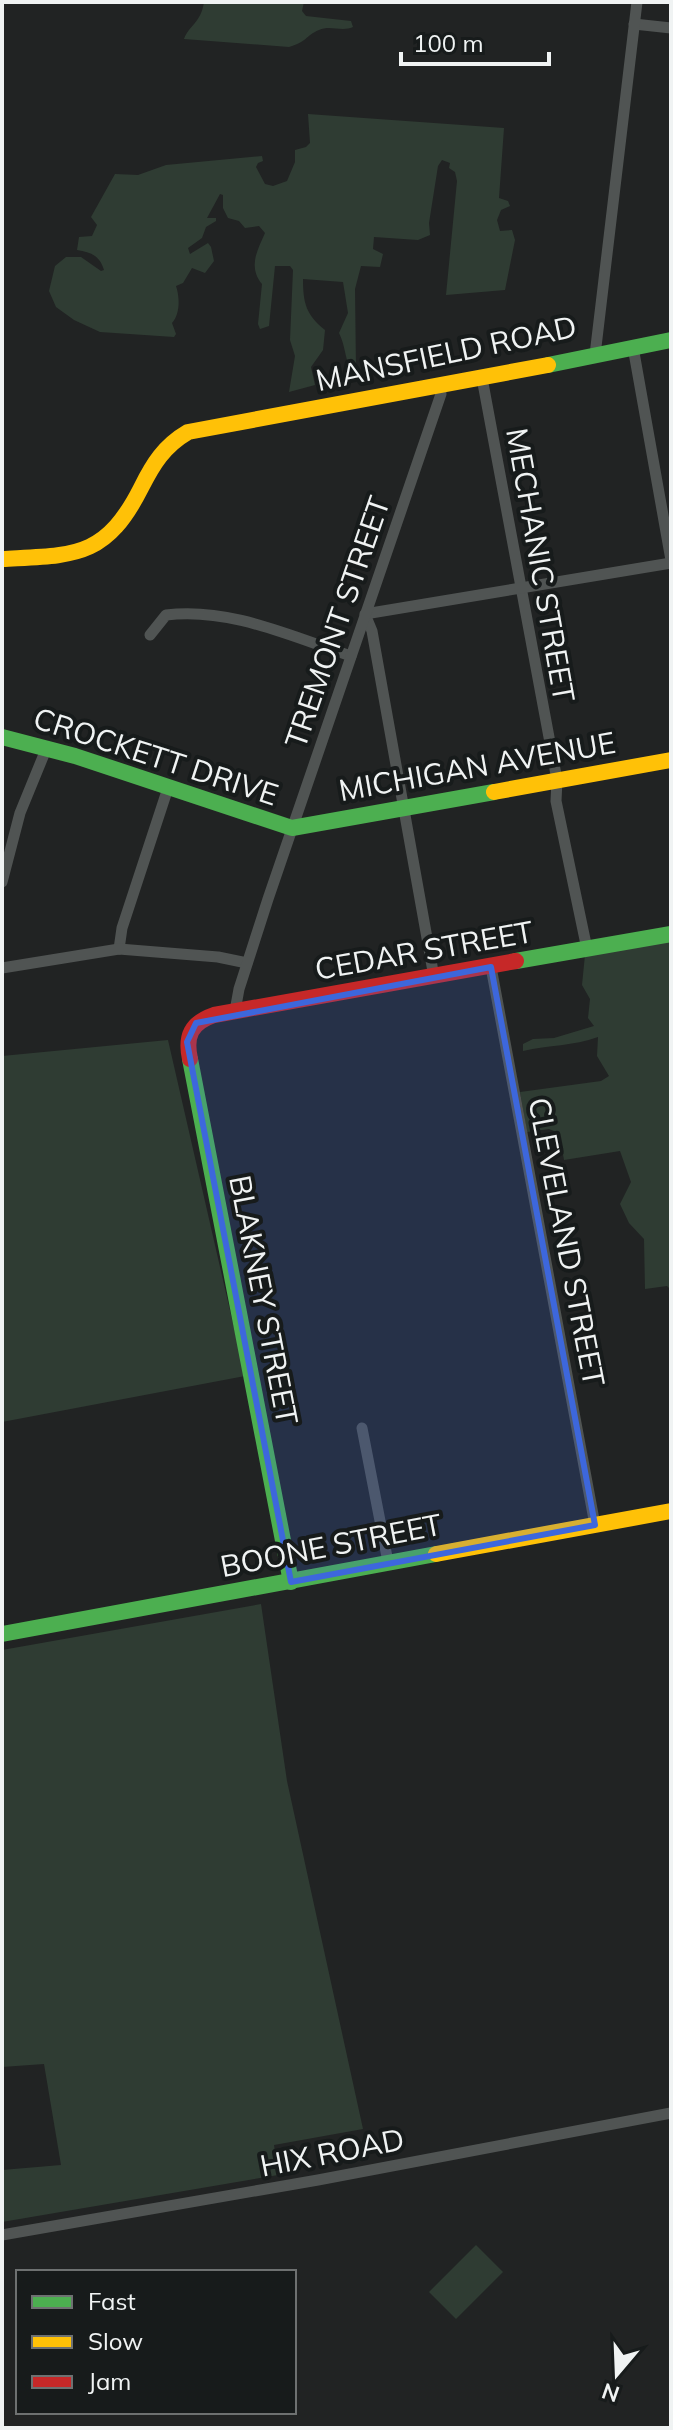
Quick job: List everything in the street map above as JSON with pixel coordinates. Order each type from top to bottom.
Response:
[{"type":"street","name":"MANSFIELD ROAD","points":[[2,559],[79,551],[110,536],[128,515],[160,454],[182,435],[595,355],[637,2]]},
{"type":"street","points":[[634,24],[671,28]]},
{"type":"street","points":[[595,355],[671,340]]},
{"type":"street","points":[[434,977],[372,631],[365,614],[520,590],[671,561],[633,347]]},
{"type":"street","name":"MECHANIC STREET","points":[[482,378],[557,780],[556,801],[587,949]]},
{"type":"street","name":"TREMONT STREET","points":[[235,1011],[247,963],[441,394],[440,386]]},
{"type":"street","points":[[150,635],[166,615],[194,612],[228,616],[351,656]]},
{"type":"street","name":"CROCKETT DRIVE","points":[[2,737],[47,747],[235,812],[292,828]]},
{"type":"street","points":[[2,882],[20,813],[47,747]]},
{"type":"street","name":"MICHIGAN AVENUE","points":[[292,828],[671,760]]},
{"type":"street","points":[[119,949],[122,928],[168,788]]},
{"type":"street","name":"CEDAR STREET","points":[[190,1029],[204,1018],[235,1011],[671,934]]},
{"type":"street","points":[[2,968],[119,949],[218,957],[247,963]]},
{"type":"street","name":"CLEVELAND STREET","points":[[491,967],[595,1525]]},
{"type":"street","name":"BLAKNEY STREET","points":[[190,1029],[188,1051],[291,1582]]},
{"type":"street","points":[[362,1428],[388,1562]]},
{"type":"street","name":"BOONE STREET","points":[[2,1634],[671,1511]]},
{"type":"street","name":"HIX ROAD","points":[[2,2235],[318,2180],[671,2113]]},
{"type":"highlighted area","points":[[491,967],[595,1525],[291,1582],[187,1042],[196,1023]]},
{"type":"green space","points":[[204,2],[304,2],[302,11],[306,16],[351,21],[353,27],[323,29],[289,47],[184,39],[200,15]]},
{"type":"green space","points":[[308,114],[504,128],[499,198],[508,201],[510,206],[501,210],[497,220],[500,231],[512,230],[515,240],[505,290],[446,295],[457,181],[455,172],[449,168],[450,163],[442,160],[438,166],[430,235],[418,240],[374,237],[373,249],[383,254],[380,267],[361,266],[355,289],[356,370],[350,369],[339,333],[348,313],[343,282],[303,279],[307,308],[325,330],[323,350],[311,367],[315,385],[289,392],[295,356],[290,340],[293,270],[290,266],[275,266],[269,326],[260,329],[262,284],[255,265],[265,233],[259,226],[245,228],[239,221],[228,218],[223,208],[223,195],[220,194],[207,218],[216,218],[216,221],[206,227],[202,238],[188,248],[190,254],[208,243],[214,261],[205,273],[192,268],[183,283],[176,286],[178,306],[172,323],[176,334],[174,337],[100,332],[74,320],[56,307],[49,291],[55,266],[66,257],[81,257],[104,270],[94,256],[77,250],[79,237],[92,236],[97,225],[91,217],[115,174],[138,175],[166,165],[262,156],[263,161],[256,167],[265,184],[273,186],[287,181],[295,162],[295,150],[310,143]]},
{"type":"green space","points":[[671,938],[671,1290],[667,1286],[645,1289],[644,1239],[629,1223],[620,1204],[631,1182],[620,1151],[564,1160],[559,1133],[549,1129],[527,1132],[520,1092],[601,1081],[609,1076],[597,1056],[598,1037],[523,1051],[523,1044],[594,1026],[588,1018],[590,999],[582,985],[585,955]]},
{"type":"green space","points":[[168,1040],[245,1376],[2,1422],[2,1056]]},
{"type":"green space","points":[[261,1604],[287,1781],[363,2129],[274,2145],[278,2175],[2,2222],[2,2170],[61,2165],[44,2064],[2,2067],[2,1650]]},
{"type":"green space","points":[[476,2245],[503,2272],[456,2319],[429,2292]]},
{"type":"traffic: fast","points":[[548,365],[671,340]]},
{"type":"traffic: fast","points":[[2,737],[75,756],[292,828],[494,792]]},
{"type":"traffic: fast","points":[[516,961],[671,934]]},
{"type":"traffic: fast","points":[[190,1059],[291,1582]]},
{"type":"traffic: fast","points":[[2,1634],[436,1554]]},
{"type":"traffic: slow","points":[[2,559],[68,553],[100,541],[128,511],[160,456],[188,432],[548,365]]},
{"type":"traffic: slow","points":[[494,792],[671,760]]},
{"type":"traffic: slow","points":[[436,1554],[671,1511]]},
{"type":"traffic: jam","points":[[190,1059],[188,1044],[192,1031],[200,1022],[214,1015],[516,961]]}]
